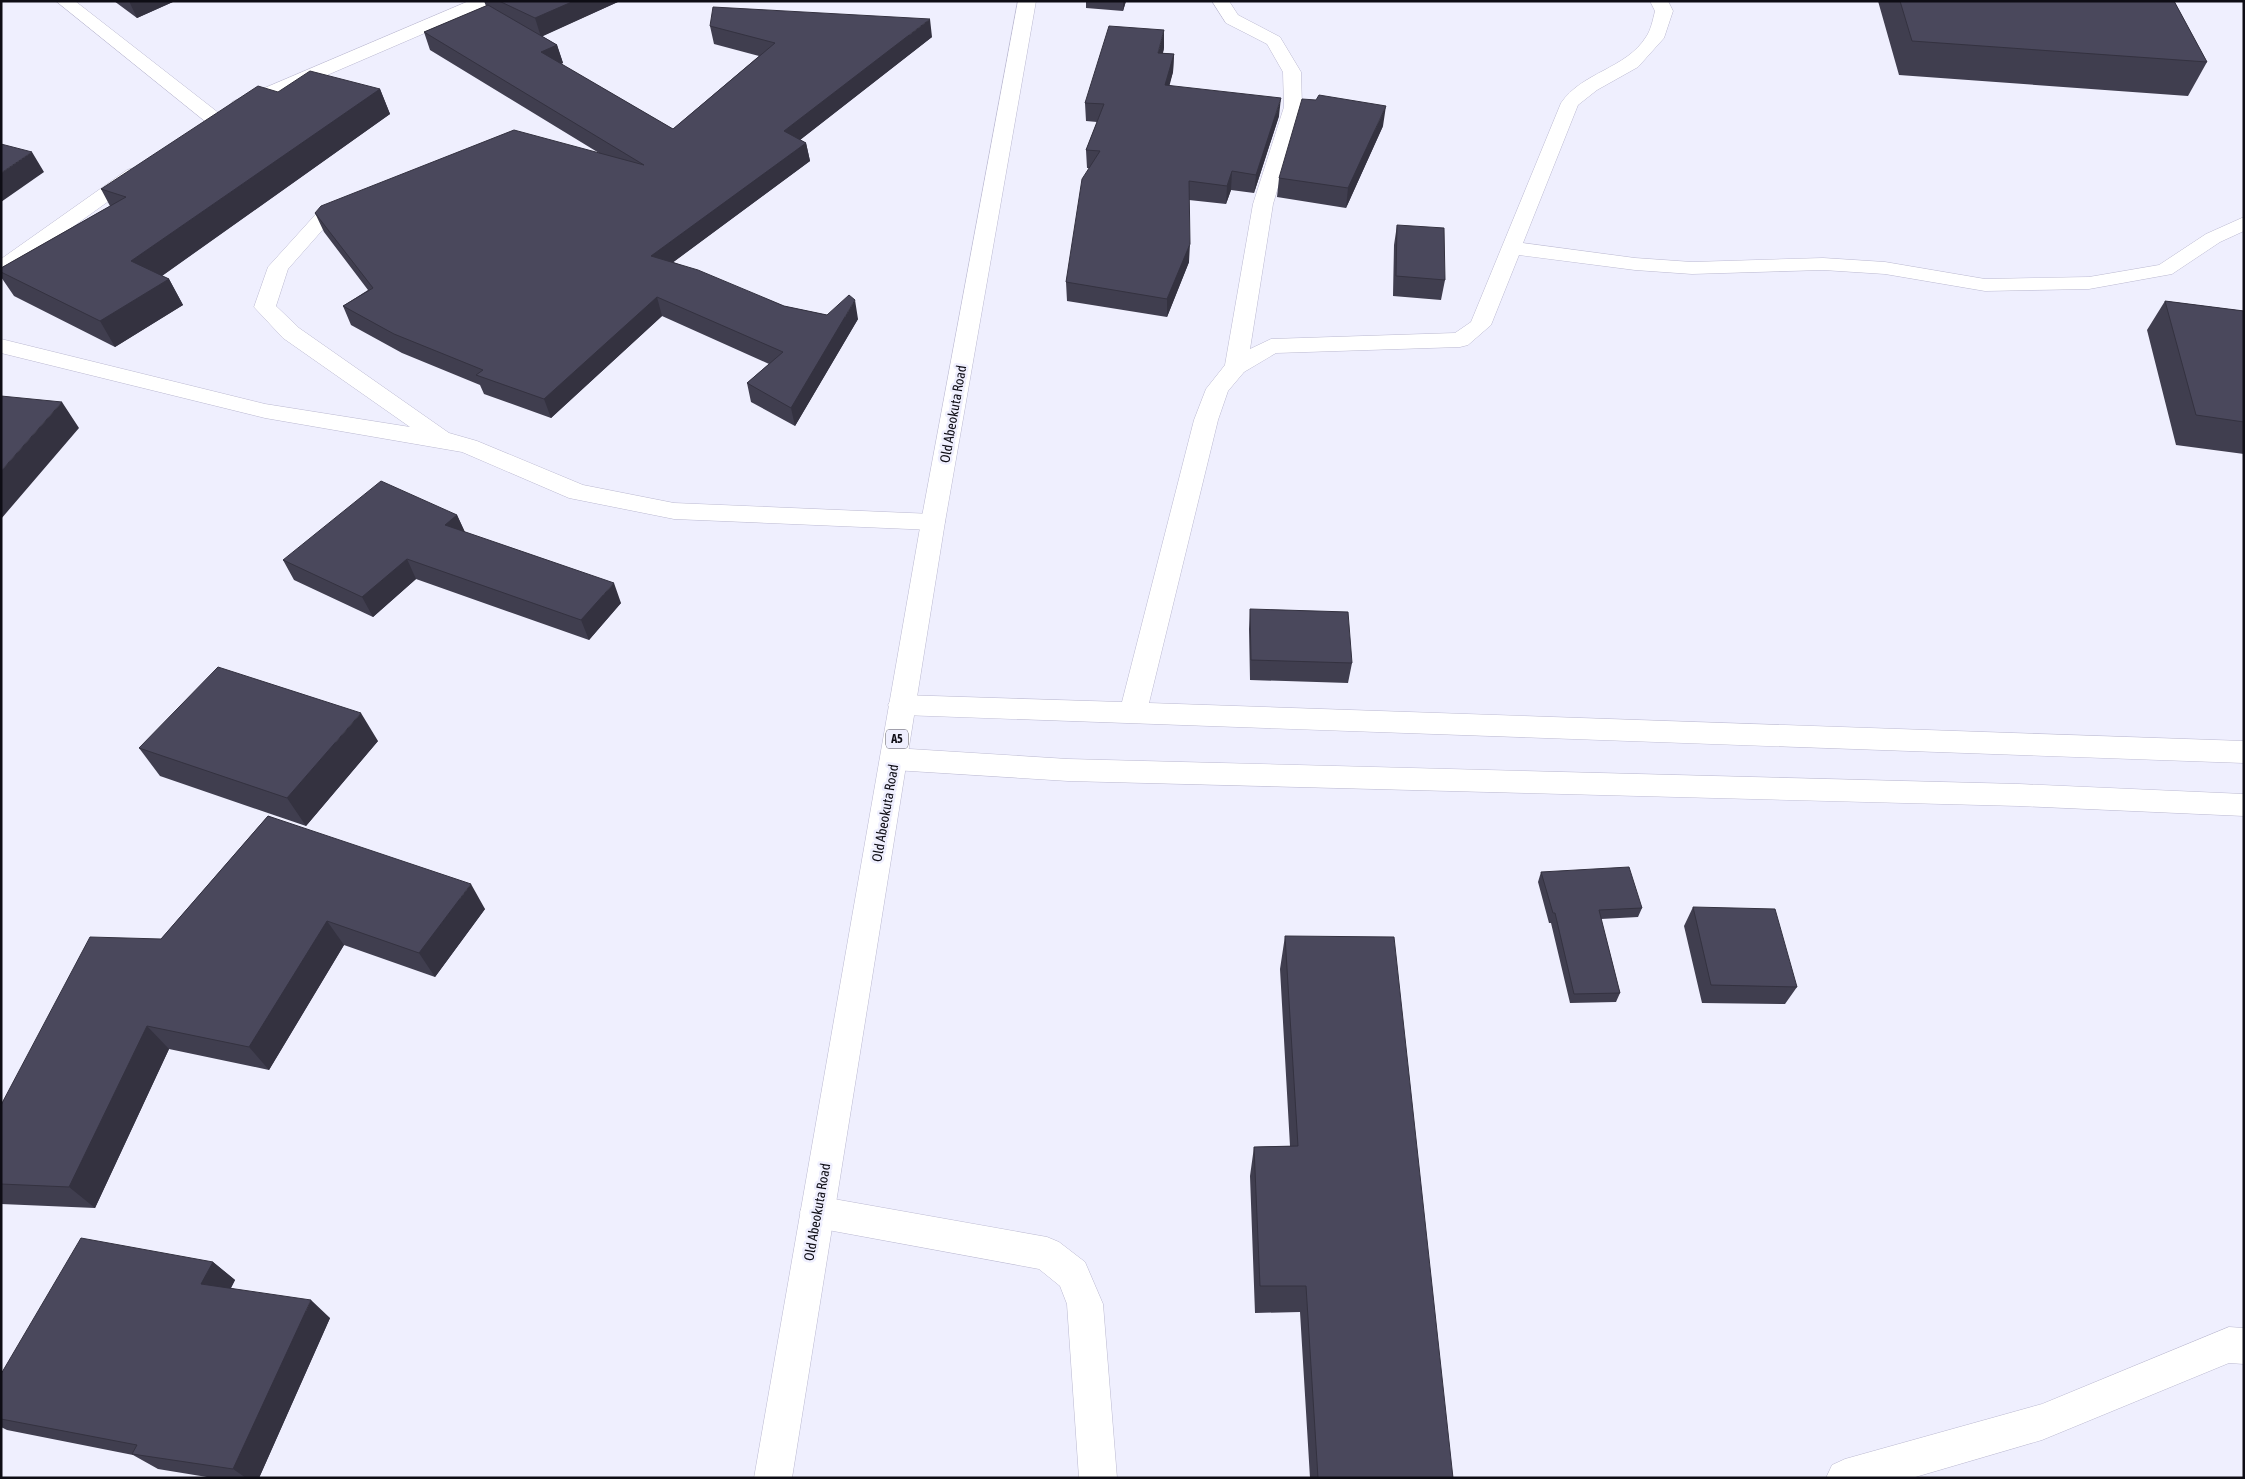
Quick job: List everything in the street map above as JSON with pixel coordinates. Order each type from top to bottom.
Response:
[{"type":"main road","points":[[64,1],[213,118]]},
{"type":"main road","points":[[196,130],[213,118],[484,1]]},
{"type":"main road","name":"Old Abeokuta Road","points":[[773,1478],[933,522],[1027,1]]},
{"type":"main road","points":[[1220,1],[1232,19],[1274,41],[1292,72],[1293,106],[1262,204],[1236,367]]},
{"type":"main road","points":[[1133,714],[1206,420],[1217,388],[1236,367],[1271,346],[1460,340],[1480,325],[1570,103],[1590,86],[1632,63],[1655,38],[1664,11],[1659,1]]},
{"type":"main road","points":[[1,269],[148,164]]},
{"type":"main road","points":[[323,218],[278,267],[265,307],[291,333],[444,440]]},
{"type":"main road","points":[[1511,248],[1635,264],[1692,268],[1823,264],[1886,268],[1985,285],[2089,283],[2165,270],[2213,238],[2244,223]]},
{"type":"main road","points":[[1,346],[265,411],[444,440],[468,446],[578,492],[674,511],[933,522]]},
{"type":"main road","points":[[902,705],[2244,752]]},
{"type":"main road","points":[[894,759],[1068,770],[2009,795],[2244,805]]},
{"type":"main road","points":[[817,1212],[1047,1254],[1073,1274],[1084,1304],[1098,1478]]},
{"type":"main road","points":[[1844,1478],[2042,1422],[2229,1346],[2244,1346]]},
{"type":"building","points":[[499,1],[574,1],[535,18]]},
{"type":"building","points":[[1900,1],[2174,1],[2207,62],[1912,41]]},
{"type":"building","points":[[488,5],[557,45],[541,52],[673,129],[775,43],[710,26],[713,7],[930,19],[784,131],[806,143],[651,256],[698,270],[784,306],[827,315],[849,295],[855,300],[791,408],[747,383],[783,352],[657,297],[544,399],[476,375],[483,370],[394,334],[343,306],[373,288],[315,213],[321,206],[514,130],[644,165],[424,32]]},
{"type":"building","points":[[1109,26],[1164,30],[1158,53],[1174,54],[1165,85],[1281,98],[1256,175],[1232,171],[1227,186],[1189,181],[1190,244],[1167,299],[1066,282],[1082,179],[1100,151],[1086,150],[1104,104],[1085,103]]},
{"type":"building","points":[[310,71],[380,89],[131,261],[169,279],[100,321],[1,272],[1,268],[126,197],[101,189],[258,86],[278,92]]},
{"type":"building","points":[[1319,95],[1386,106],[1348,188],[1279,178],[1302,99],[1316,100]]},
{"type":"building","points":[[1,144],[32,152],[1,173]]},
{"type":"building","points":[[1397,225],[1444,228],[1445,280],[1396,276]]},
{"type":"building","points":[[2165,301],[2244,311],[2244,422],[2196,415]]},
{"type":"building","points":[[1,396],[62,402],[1,471]]},
{"type":"building","points":[[381,481],[457,515],[445,525],[614,583],[581,620],[407,559],[362,597],[283,560]]},
{"type":"building","points":[[1250,609],[1348,612],[1352,663],[1251,660]]},
{"type":"building","points":[[218,667],[361,713],[287,798],[139,748]]},
{"type":"building","points":[[268,816],[471,884],[419,953],[327,921],[249,1047],[147,1026],[69,1187],[1,1184],[1,1105],[90,937],[161,939]]},
{"type":"building","points":[[1629,867],[1642,908],[1599,910],[1620,993],[1574,994],[1555,913],[1553,913],[1541,872]]},
{"type":"building","points":[[1693,907],[1775,909],[1797,987],[1711,985]]},
{"type":"building","points":[[1285,936],[1394,937],[1453,1478],[1318,1478],[1306,1286],[1260,1286],[1254,1147],[1298,1146]]},
{"type":"building","points":[[81,1238],[213,1262],[201,1284],[311,1300],[233,1469],[132,1454],[137,1445],[1,1419],[1,1374]]}]
